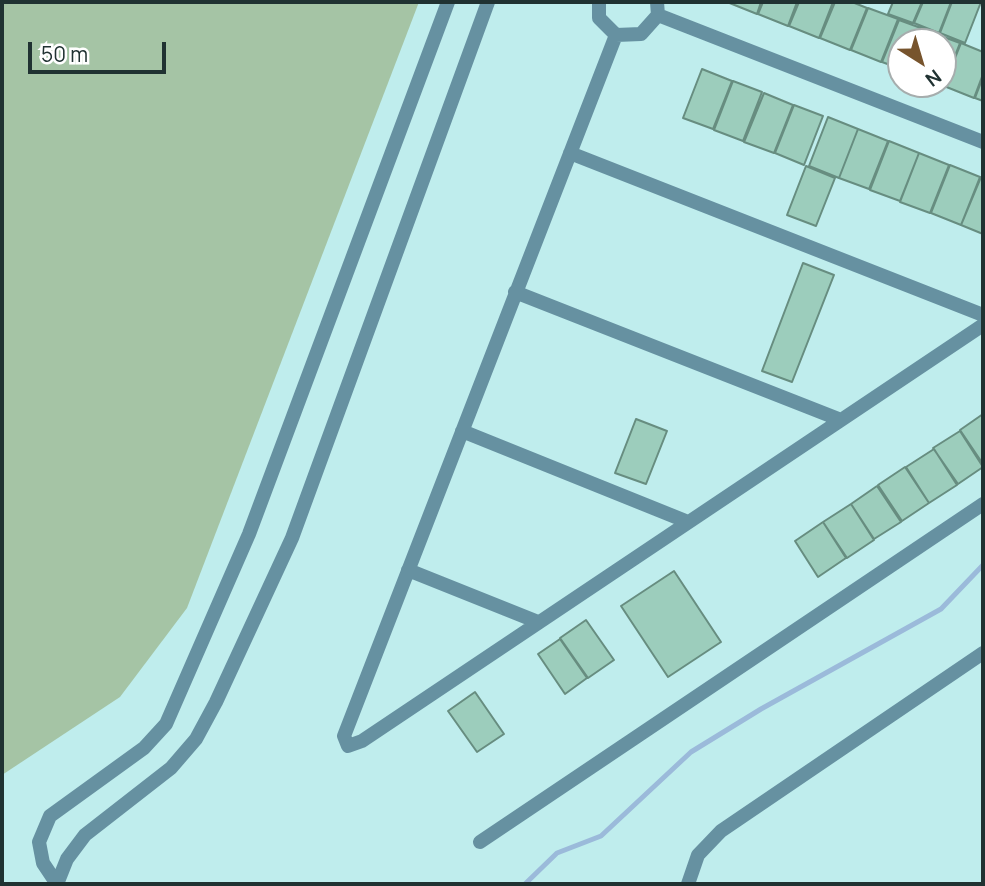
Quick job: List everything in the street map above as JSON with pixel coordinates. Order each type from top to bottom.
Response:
[{"type":"street","points":[[57,884],[43,863],[39,842],[50,816],[144,748],[166,724],[172,712],[254,521],[448,2]]},
{"type":"street","points":[[57,884],[67,859],[85,835],[172,768],[195,739],[216,702],[292,538],[488,2]]},
{"type":"street","points":[[599,2],[599,18],[616,35],[641,34],[657,8],[983,142]]},
{"type":"street","points":[[616,35],[344,736],[348,746],[362,741],[983,325]]},
{"type":"street","points":[[570,153],[983,315]]},
{"type":"street","points":[[515,292],[841,420]]},
{"type":"street","points":[[462,431],[688,522]]},
{"type":"street","points":[[480,842],[983,504]]},
{"type":"street","points":[[408,570],[538,622]]},
{"type":"street","points":[[688,884],[698,855],[720,831],[983,653]]},
{"type":"green space","points":[[2,2],[419,2],[187,608],[120,697],[2,775]]},
{"type":"building","points":[[727,2],[761,2],[757,14]]},
{"type":"building","points":[[763,2],[797,2],[788,26],[758,14]]},
{"type":"building","points":[[799,2],[833,2],[819,38],[789,26]]},
{"type":"building","points":[[835,2],[852,2],[867,8],[850,50],[820,38]]},
{"type":"building","points":[[893,2],[922,2],[913,23],[888,14]]},
{"type":"building","points":[[923,2],[951,2],[941,28],[926,28],[914,23]]},
{"type":"building","points":[[952,2],[981,2],[965,43],[957,40],[957,28],[942,28]]},
{"type":"building","points":[[868,8],[898,19],[894,28],[887,28],[887,47],[881,62],[851,50]]},
{"type":"building","points":[[899,20],[921,28],[896,28]]},
{"type":"building","points":[[961,43],[983,52],[983,74],[974,98],[957,91],[957,53]]},
{"type":"building","points":[[887,50],[887,64],[882,62]]},
{"type":"building","points":[[702,69],[732,81],[713,129],[683,118]]},
{"type":"building","points":[[983,77],[983,101],[975,98]]},
{"type":"building","points":[[733,81],[762,92],[743,141],[714,130]]},
{"type":"building","points":[[764,93],[793,105],[774,153],[744,142]]},
{"type":"building","points":[[794,105],[823,116],[804,165],[775,153]]},
{"type":"building","points":[[828,117],[858,129],[839,178],[809,166]]},
{"type":"building","points":[[858,129],[888,141],[869,189],[839,178]]},
{"type":"building","points":[[889,141],[919,153],[900,201],[870,190]]},
{"type":"building","points":[[919,153],[949,165],[930,213],[900,202]]},
{"type":"building","points":[[950,165],[980,177],[961,225],[931,213]]},
{"type":"building","points":[[806,166],[835,178],[816,226],[787,215]]},
{"type":"building","points":[[981,177],[983,178],[983,234],[961,225]]},
{"type":"building","points":[[803,263],[834,275],[792,382],[762,371]]},
{"type":"building","points":[[983,414],[983,464],[960,430]]},
{"type":"building","points":[[636,419],[667,431],[646,484],[615,473]]},
{"type":"building","points":[[960,431],[983,467],[958,484],[933,448]]},
{"type":"building","points":[[934,449],[957,485],[929,503],[906,467]]},
{"type":"building","points":[[905,467],[929,503],[902,521],[878,485]]},
{"type":"building","points":[[877,486],[901,522],[874,539],[851,504]]},
{"type":"building","points":[[851,504],[874,540],[847,558],[823,522]]},
{"type":"building","points":[[823,522],[846,558],[818,577],[795,541]]},
{"type":"building","points":[[674,571],[721,642],[668,677],[621,606]]},
{"type":"building","points":[[586,620],[614,660],[588,678],[560,638]]},
{"type":"building","points":[[560,639],[587,678],[565,694],[538,654]]},
{"type":"building","points":[[475,692],[504,734],[477,752],[448,711]]},
{"type":"waterway","points":[[525,884],[557,853],[601,836],[691,752],[761,709],[941,609],[983,565]]}]
